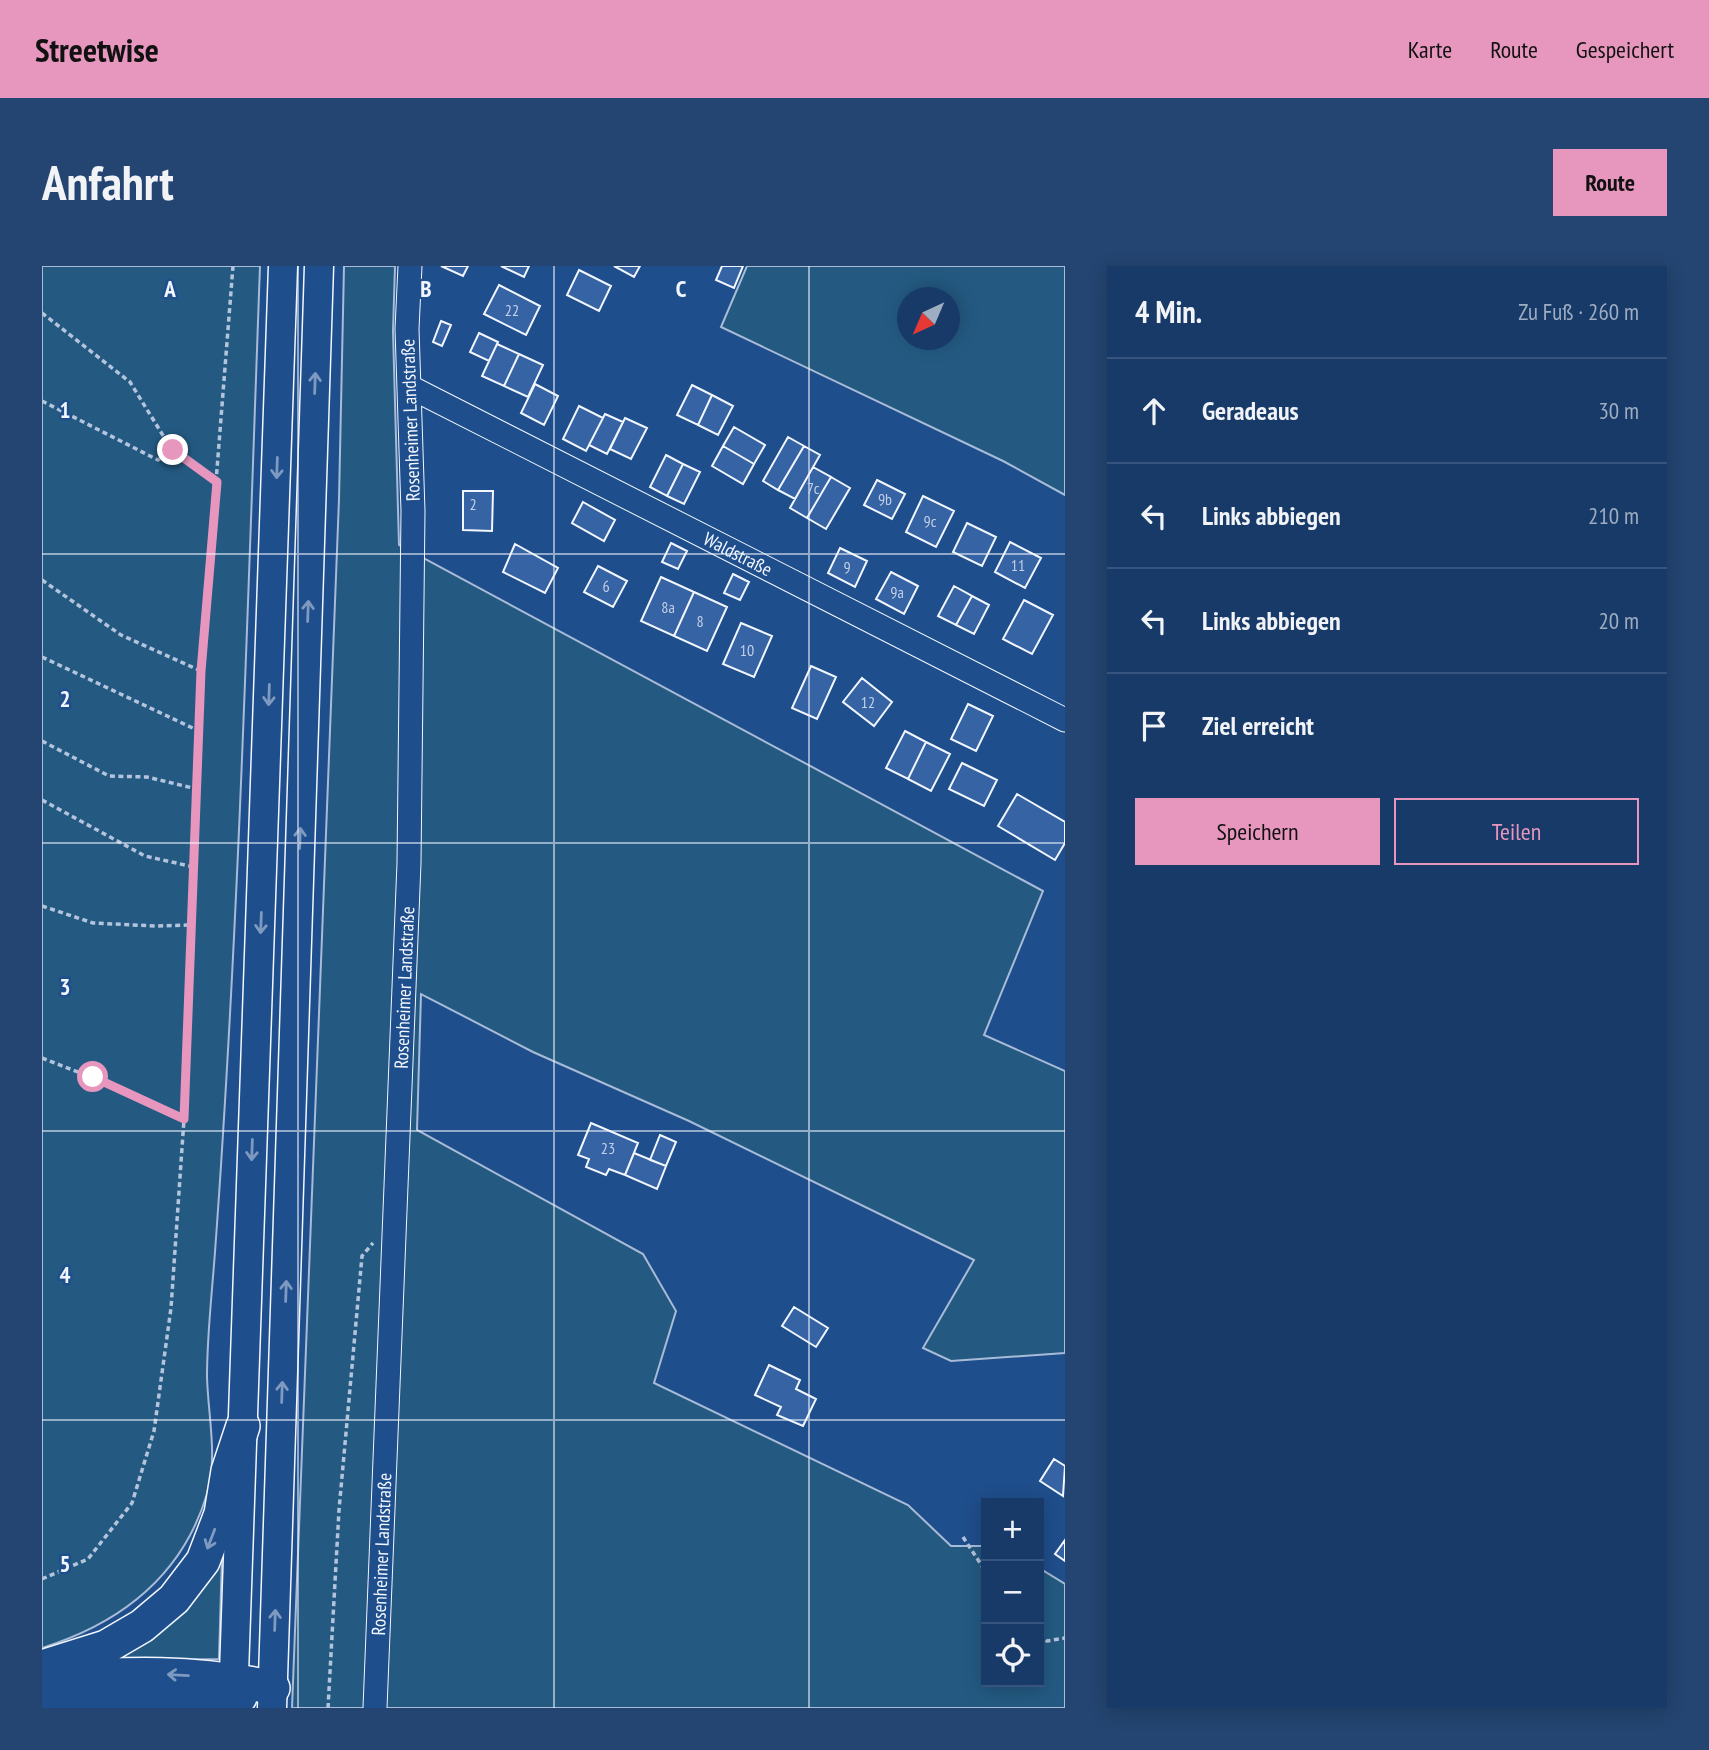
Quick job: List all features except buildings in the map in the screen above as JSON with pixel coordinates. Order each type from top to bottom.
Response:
[{"type":"highway","points":[[42,1667],[106,1647],[142,1626],[174,1599],[203,1561],[221,1514],[228,1471],[243,1426]]},
{"type":"highway","points":[[42,1680],[121,1672],[233,1695],[272,1698]]},
{"type":"highway","points":[[42,1706],[233,1695]]},
{"type":"main road","points":[[233,1695],[283,266]]},
{"type":"main road","points":[[272,1698],[319,266]]},
{"type":"street","name":"Rosenheimer Landstraße","points":[[375,1708],[409,863],[413,511],[410,266]]},
{"type":"street","name":"Waldstraße","points":[[410,387],[1065,720]]},
{"type":"path","points":[[42,1579],[88,1559],[132,1503],[154,1431],[171,1308],[184,1119],[201,671],[233,266]]},
{"type":"path","points":[[42,313],[130,382],[173,450],[217,482]]},
{"type":"path","points":[[42,401],[158,460],[173,450]]},
{"type":"path","points":[[42,580],[121,635],[201,671]]},
{"type":"path","points":[[42,657],[199,731]]},
{"type":"path","points":[[42,741],[109,776],[147,777],[197,789]]},
{"type":"path","points":[[42,800],[145,856],[194,867]]},
{"type":"path","points":[[42,906],[93,923],[191,925]]},
{"type":"path","points":[[42,1058],[93,1077],[184,1119]]},
{"type":"path","points":[[328,1708],[339,1510],[362,1256],[394,1218]]},
{"type":"path","points":[[963,1537],[981,1564]]},
{"type":"path","points":[[1044,1639],[1047,1641],[1065,1638]]},
{"type":"shaded area","points":[[42,266],[260,266],[237,883],[208,1346],[207,1377],[212,1451],[210,1480],[196,1523],[182,1550],[165,1573],[145,1593],[98,1625],[42,1648]]},
{"type":"shaded area","points":[[344,266],[395,266],[393,331],[399,545],[1043,891],[984,1035],[1065,1071],[1065,1353],[951,1361],[923,1348],[974,1260],[689,1121],[533,1052],[421,994],[417,1130],[643,1254],[676,1311],[654,1383],[908,1505],[951,1546],[981,1546],[981,1687],[1044,1687],[1044,1571],[1065,1584],[1065,1708],[292,1708],[339,499]]},
{"type":"shaded area","points":[[747,266],[1065,266],[1065,495],[1003,461],[721,327]]},
{"type":"shaded area","points":[[222,1556],[219,1659],[117,1661],[114,1657]]},
{"type":"route","points":[[93,1077],[184,1119],[201,671],[217,482],[173,450]]}]
